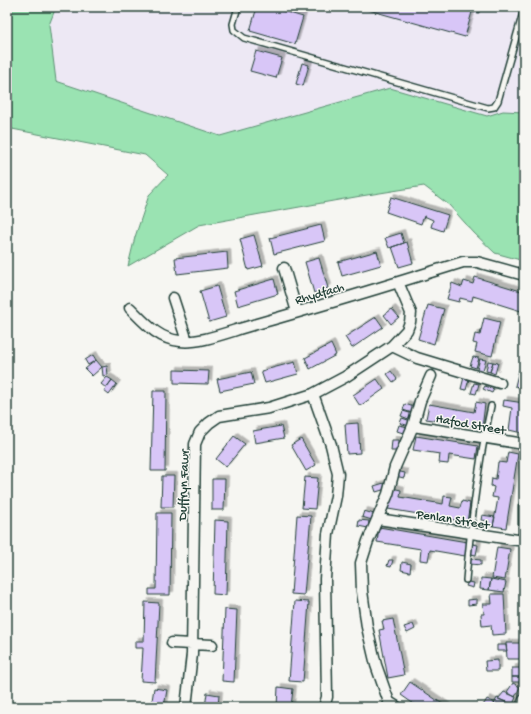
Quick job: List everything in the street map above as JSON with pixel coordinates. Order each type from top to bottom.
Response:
[{"type":"street","name":"Rhydfach","points":[[130,308],[148,327],[166,338],[181,342],[203,339],[470,261],[524,275]]},
{"type":"street","points":[[284,268],[297,312]]},
{"type":"street","name":"Duffryn Fawr","points":[[186,707],[192,644],[195,444],[200,432],[219,416],[269,408],[313,394],[345,377],[392,346],[407,330],[411,313],[398,282]]},
{"type":"street","points":[[174,298],[187,341]]},
{"type":"street","points":[[392,346],[417,358],[500,383]]},
{"type":"street","points":[[397,707],[389,702],[376,665],[367,627],[362,591],[361,563],[368,540],[388,494],[395,467],[413,426],[420,401],[431,376]]},
{"type":"street","points":[[313,394],[331,445],[338,474],[336,496],[328,534],[326,556],[327,696],[324,707]]},
{"type":"street","name":"Hafod Street","points":[[413,426],[524,444]]},
{"type":"street","points":[[524,507],[524,542]]},
{"type":"street","name":"Penlan Street","points":[[378,519],[524,542]]},
{"type":"street","points":[[172,643],[212,645]]},
{"type":"lane","points":[[238,7],[233,24],[234,30],[244,38],[488,108],[494,106],[498,101],[524,9]]},
{"type":"lane","points":[[466,580],[470,534],[483,438],[491,406]]},
{"type":"shaded area","points":[[29,7],[524,7],[524,261],[495,253],[474,233],[449,205],[424,186],[361,196],[7,128],[7,82]]},
{"type":"green space","points":[[7,7],[56,7],[49,25],[56,81],[220,136],[390,88],[487,116],[503,111],[524,112],[524,261],[495,253],[474,233],[449,205],[424,186],[199,225],[128,266],[135,237],[149,195],[168,175],[145,155],[7,128]]},
{"type":"building","points":[[257,7],[269,7],[303,17],[295,44],[250,31]]},
{"type":"building","points":[[358,7],[480,7],[479,13],[472,12],[465,37]]},
{"type":"building","points":[[256,51],[282,58],[276,78],[250,71]]},
{"type":"building","points":[[302,63],[309,65],[303,86],[296,84]]},
{"type":"building","points":[[391,197],[448,215],[443,231],[431,227],[433,220],[424,216],[421,224],[386,212]]},
{"type":"building","points":[[321,225],[325,241],[274,254],[270,238]]},
{"type":"building","points":[[401,233],[404,243],[389,248],[385,238]]},
{"type":"building","points":[[254,235],[263,266],[248,270],[240,239]]},
{"type":"building","points":[[407,242],[413,263],[399,267],[392,247]]},
{"type":"building","points":[[377,251],[381,265],[342,276],[338,262]]},
{"type":"building","points":[[227,252],[228,268],[177,274],[175,258]]},
{"type":"building","points":[[319,258],[328,288],[314,293],[305,262]]},
{"type":"building","points":[[475,277],[524,292],[524,312],[473,296],[472,301],[460,298],[459,302],[447,299],[452,283],[462,287],[464,281],[473,284]]},
{"type":"building","points":[[274,279],[278,294],[238,306],[234,291]]},
{"type":"building","points":[[217,286],[226,317],[209,322],[200,291]]},
{"type":"building","points":[[428,305],[444,309],[434,344],[418,339]]},
{"type":"building","points":[[392,309],[399,317],[391,324],[384,315]]},
{"type":"building","points":[[376,317],[383,327],[352,348],[345,337]]},
{"type":"building","points":[[484,318],[500,322],[492,356],[475,352],[477,344],[473,343],[475,334],[480,335]]},
{"type":"building","points":[[331,344],[336,355],[310,369],[305,358]]},
{"type":"building","points":[[93,355],[96,360],[88,365],[85,360]]},
{"type":"building","points":[[473,357],[479,358],[476,368],[470,366]]},
{"type":"building","points":[[480,359],[486,360],[483,370],[477,369]]},
{"type":"building","points":[[96,360],[102,367],[92,376],[85,369]]},
{"type":"building","points":[[488,361],[493,362],[490,372],[486,371]]},
{"type":"building","points":[[295,362],[298,374],[265,383],[261,371]]},
{"type":"building","points":[[493,362],[498,363],[495,374],[490,372]]},
{"type":"building","points":[[521,362],[524,363],[524,389],[515,386]]},
{"type":"building","points":[[107,366],[108,375],[103,376],[102,367]]},
{"type":"building","points":[[174,370],[209,371],[208,384],[174,383]]},
{"type":"building","points":[[391,371],[397,379],[393,382],[387,374]]},
{"type":"building","points":[[251,372],[254,384],[220,391],[217,379]]},
{"type":"building","points":[[107,377],[112,380],[106,388],[101,384]]},
{"type":"building","points":[[464,377],[469,379],[466,390],[461,389]]},
{"type":"building","points":[[377,379],[384,389],[360,406],[353,395]]},
{"type":"building","points":[[112,380],[117,384],[109,395],[104,391]]},
{"type":"building","points":[[474,383],[479,384],[476,394],[471,393]]},
{"type":"building","points":[[485,386],[494,389],[492,393],[483,389]]},
{"type":"building","points":[[153,391],[166,391],[165,471],[151,471]]},
{"type":"building","points":[[504,400],[524,403],[522,433],[509,430],[512,408],[503,406]]},
{"type":"building","points":[[476,402],[485,404],[482,428],[426,419],[429,404],[474,412]]},
{"type":"building","points":[[405,404],[414,407],[412,413],[403,410]]},
{"type":"building","points":[[403,411],[413,414],[411,420],[401,416]]},
{"type":"building","points":[[402,418],[411,421],[409,426],[400,423]]},
{"type":"building","points":[[358,423],[360,453],[347,454],[345,424]]},
{"type":"building","points":[[399,425],[408,427],[406,434],[397,431]]},
{"type":"building","points":[[281,426],[284,438],[255,443],[253,431]]},
{"type":"building","points":[[234,436],[245,444],[226,467],[216,459]]},
{"type":"building","points":[[416,436],[478,446],[476,459],[449,455],[448,464],[439,463],[440,454],[413,450]]},
{"type":"building","points":[[301,439],[316,465],[306,471],[291,445]]},
{"type":"building","points":[[392,440],[399,440],[399,451],[391,451]]},
{"type":"building","points":[[508,452],[518,454],[506,528],[493,526],[498,498],[492,497],[494,487],[491,486],[492,478],[496,479],[498,462],[506,463]]},
{"type":"building","points":[[396,471],[405,473],[404,478],[395,476]]},
{"type":"building","points":[[162,476],[174,476],[173,507],[161,507]]},
{"type":"building","points":[[305,477],[318,478],[315,509],[302,508]]},
{"type":"building","points":[[212,479],[225,479],[224,510],[212,510]]},
{"type":"building","points":[[384,483],[386,489],[376,492],[374,486]]},
{"type":"building","points":[[392,488],[401,490],[400,497],[443,504],[444,496],[452,497],[450,506],[460,508],[462,501],[470,503],[467,522],[388,509]]},
{"type":"building","points":[[364,511],[374,514],[372,520],[362,517]]},
{"type":"building","points":[[157,513],[171,513],[170,595],[149,595],[149,589],[156,589]]},
{"type":"building","points":[[297,515],[311,516],[304,595],[291,594]]},
{"type":"building","points":[[482,515],[495,517],[493,526],[488,525],[489,521],[481,520]]},
{"type":"building","points":[[215,520],[228,521],[226,595],[213,594]]},
{"type":"building","points":[[359,520],[369,521],[368,528],[358,526]]},
{"type":"building","points":[[379,527],[467,542],[465,556],[430,550],[428,561],[420,560],[421,549],[377,542]]},
{"type":"building","points":[[473,544],[478,545],[476,555],[471,554]]},
{"type":"building","points":[[497,547],[510,549],[505,580],[492,578]]},
{"type":"building","points":[[471,559],[481,560],[481,565],[470,564]]},
{"type":"building","points":[[389,560],[393,560],[391,567],[387,566]]},
{"type":"building","points":[[402,562],[411,564],[410,572],[401,570]]},
{"type":"building","points":[[481,578],[491,579],[489,590],[480,589]]},
{"type":"building","points":[[491,579],[506,582],[504,592],[489,590]]},
{"type":"building","points":[[468,582],[474,583],[473,588],[466,586]]},
{"type":"building","points":[[491,594],[504,594],[506,634],[492,635],[491,625],[482,626],[481,614],[484,614],[483,604],[492,604]]},
{"type":"building","points":[[477,599],[477,604],[468,605],[468,600]]},
{"type":"building","points":[[295,601],[309,602],[303,682],[289,681]]},
{"type":"building","points":[[145,602],[159,603],[155,682],[141,681],[143,648],[135,648],[135,641],[144,641]]},
{"type":"building","points":[[225,609],[237,610],[234,682],[222,681]]},
{"type":"building","points":[[393,619],[404,675],[388,678],[379,630],[384,629],[382,621]]},
{"type":"building","points":[[413,624],[415,629],[407,633],[404,627]]},
{"type":"building","points":[[506,643],[523,643],[523,659],[507,659]]},
{"type":"building","points":[[497,645],[506,645],[507,651],[497,651]]},
{"type":"building","points":[[498,660],[498,671],[486,671],[485,661]]},
{"type":"building","points":[[512,668],[520,668],[521,677],[512,677]]},
{"type":"building","points":[[512,677],[521,677],[520,682],[512,682]]},
{"type":"building","points":[[410,682],[447,707],[418,707],[401,695]]},
{"type":"building","points":[[513,683],[520,687],[515,697],[507,692]]},
{"type":"building","points":[[278,687],[293,689],[291,707],[277,707]]},
{"type":"building","points":[[154,688],[167,690],[164,707],[151,707]]},
{"type":"building","points":[[504,692],[516,697],[513,705],[498,699]]},
{"type":"building","points":[[207,693],[219,695],[218,707],[205,707]]},
{"type":"building","points":[[497,698],[510,704],[509,707],[501,707],[494,704]]},
{"type":"building","points":[[487,699],[495,703],[492,707],[482,707]]}]
